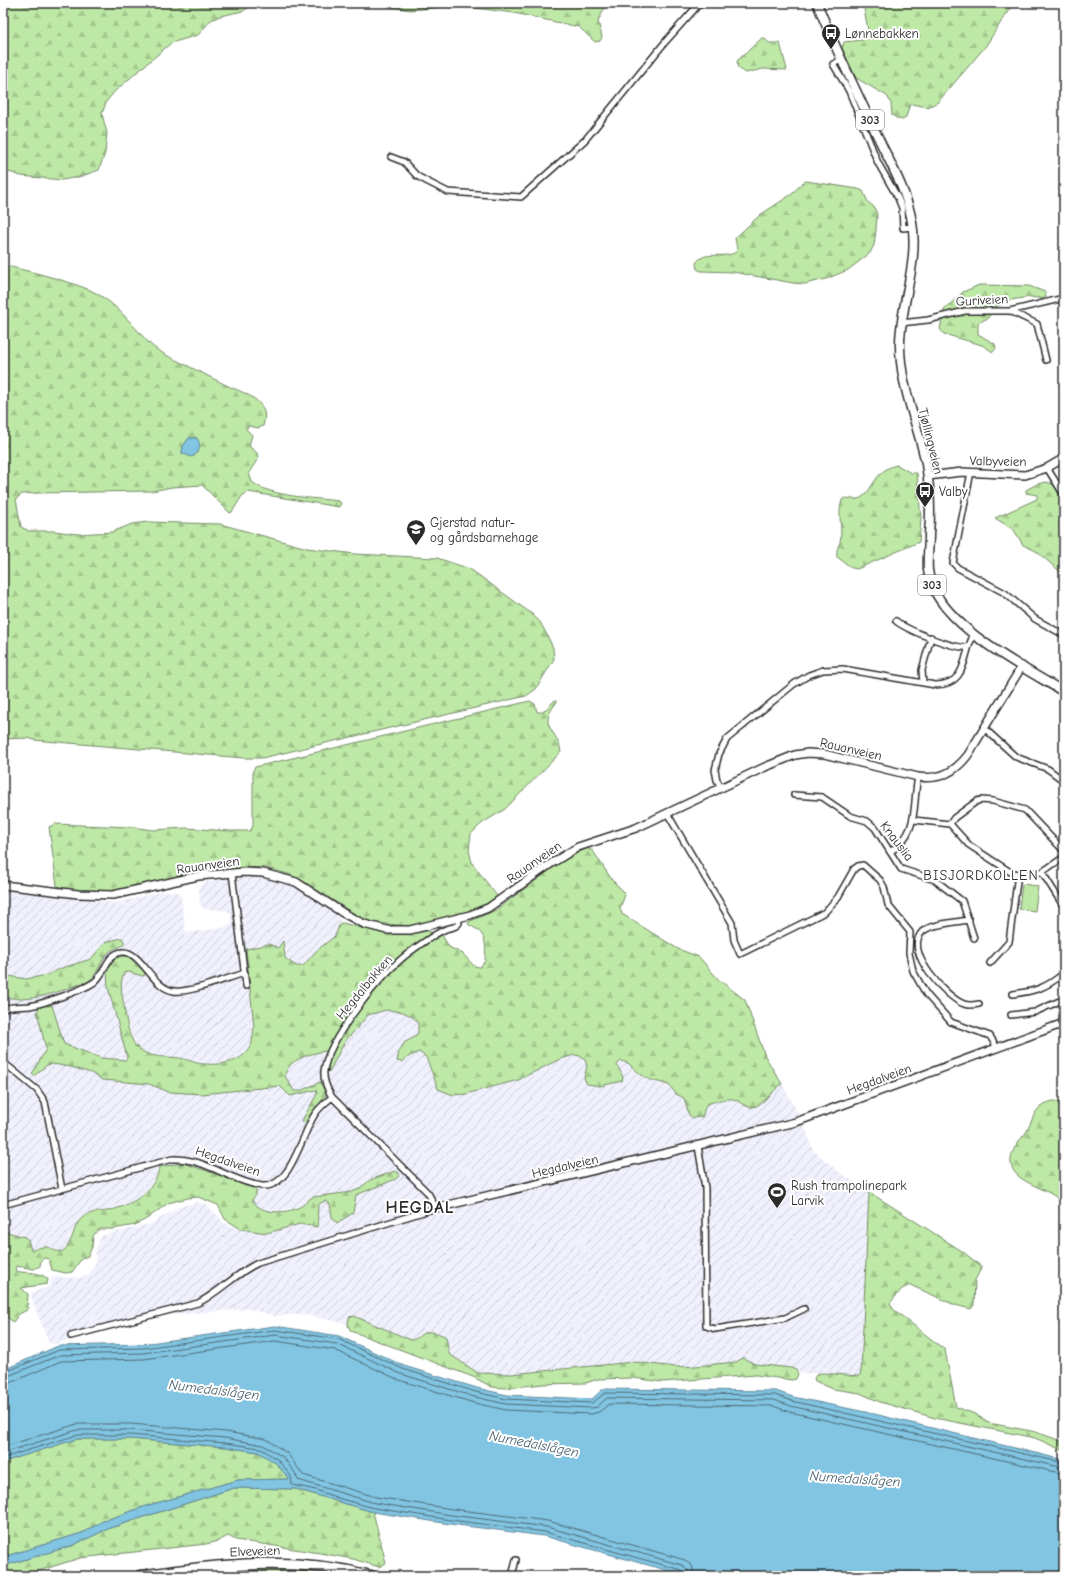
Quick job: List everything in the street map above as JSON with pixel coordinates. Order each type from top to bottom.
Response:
[{"type":"highway","name":"Elveveien","points":[[140,1576],[258,1562],[321,1566],[371,1576]]},
{"type":"main road","name":"Tjøllingveien","points":[[817,3],[841,60],[901,185],[909,210],[914,242],[912,268],[901,323],[900,349],[902,375],[922,447],[928,476],[930,511],[928,565],[930,581],[943,605],[974,634],[1064,692]]},
{"type":"main road","name":"Valbyveien","points":[[928,476],[952,472],[1025,475],[1047,468],[1064,458]]},
{"type":"main road","name":"Rauanveien","points":[[3,885],[78,894],[113,895],[185,879],[232,873],[263,873],[290,880],[303,886],[352,919],[380,929],[410,930],[458,918],[493,906],[552,863],[578,847],[627,831],[787,757],[808,753],[824,754],[918,777],[938,777],[955,769],[968,755],[1022,666]]},
{"type":"main road","name":"Hegdalveien","points":[[436,1208],[798,1121],[1064,1023]]},
{"type":"street","points":[[391,158],[404,162],[417,176],[448,192],[521,196],[585,140],[666,41],[700,3]]},
{"type":"street","name":"Guriveien","points":[[901,323],[928,320],[965,311],[1010,311],[1064,298]]},
{"type":"street","points":[[1010,311],[1037,324],[1046,360]]},
{"type":"street","points":[[1047,468],[1063,492]]},
{"type":"street","points":[[971,472],[954,556],[955,566],[1005,593],[1035,619],[1064,635]]},
{"type":"street","points":[[896,622],[905,628],[956,647],[967,647]]},
{"type":"street","points":[[721,788],[716,780],[715,770],[719,754],[727,739],[794,684],[809,675],[823,670],[843,669],[941,685],[952,681],[961,671],[965,663],[967,647],[974,634]]},
{"type":"street","points":[[923,683],[922,670],[932,637]]},
{"type":"street","points":[[984,728],[1016,757],[1048,769],[1064,780]]},
{"type":"street","points":[[890,852],[899,843],[914,820],[918,777]]},
{"type":"street","name":"Knauslia","points":[[794,795],[822,797],[850,816],[868,821],[875,828],[902,869],[935,880],[965,905],[974,938]]},
{"type":"street","points":[[950,824],[954,818],[977,801],[993,801],[1025,810],[1064,851]]},
{"type":"street","points":[[667,813],[732,923],[734,940],[740,954],[825,912],[838,897],[854,869],[863,865],[880,880],[884,887],[888,905],[910,932],[910,953],[913,971],[926,994],[951,1022],[990,1036],[997,1048]]},
{"type":"street","points":[[914,820],[950,824],[968,845],[1007,871],[1018,874],[1042,872],[1064,857]]},
{"type":"street","points":[[1042,872],[1064,906]]},
{"type":"street","points":[[232,873],[246,986]]},
{"type":"street","points":[[990,963],[1009,942],[1018,874]]},
{"type":"street","name":"Hegdalbakken","points":[[332,1097],[327,1088],[324,1075],[334,1041],[391,968],[410,952],[440,932],[457,926],[459,923],[458,918]]},
{"type":"street","points":[[969,920],[926,930],[919,936],[918,948],[921,960],[930,976],[960,1002],[968,1005],[979,1004]]},
{"type":"street","points":[[3,1009],[36,1004],[89,985],[98,979],[111,956],[121,952],[126,952],[134,956],[164,987],[175,992],[188,990],[245,972]]},
{"type":"street","points":[[1013,994],[1039,990],[1050,984],[1064,972]]},
{"type":"street","points":[[1011,1015],[1035,1012],[1064,999]]},
{"type":"street","points":[[3,1062],[37,1090],[45,1102],[62,1189]]},
{"type":"street","points":[[332,1097],[424,1189],[436,1208]]},
{"type":"street","name":"Hegdalveien","points":[[3,1205],[167,1160],[188,1160],[260,1185],[273,1184],[285,1176],[315,1114],[332,1097]]},
{"type":"street","points":[[698,1146],[705,1188],[706,1326],[715,1329],[785,1318],[804,1309]]},
{"type":"street","name":"Hegdalveien","points":[[71,1336],[198,1303],[212,1296],[249,1267],[258,1263],[436,1208]]},
{"type":"street","points":[[512,1576],[516,1560]]},
{"type":"shaded area","points":[[239,876],[267,877],[290,884],[333,911],[340,920],[335,936],[323,945],[303,966],[296,966],[285,958],[284,942],[282,942],[278,948],[269,944],[251,947],[246,954],[254,1027],[251,1046],[245,1054],[227,1063],[208,1064],[182,1058],[151,1056],[137,1047],[133,1041],[120,985],[124,973],[129,972],[142,976],[145,975],[133,961],[125,956],[114,959],[107,972],[108,987],[127,1057],[126,1060],[101,1058],[64,1044],[53,1005],[37,1011],[46,1049],[32,1074],[34,1076],[38,1075],[47,1065],[52,1064],[71,1067],[91,1073],[103,1080],[149,1084],[169,1092],[280,1086],[290,1096],[316,1090],[317,1094],[309,1108],[307,1121],[327,1094],[320,1082],[300,1091],[294,1091],[285,1076],[289,1068],[305,1055],[326,1051],[329,1052],[331,1057],[330,1069],[344,1043],[368,1015],[392,1009],[413,1017],[418,1023],[418,1033],[413,1038],[405,1042],[402,1062],[410,1055],[418,1052],[426,1057],[433,1079],[466,1094],[518,1080],[558,1060],[574,1055],[580,1056],[585,1060],[587,1066],[584,1075],[606,1085],[612,1082],[619,1082],[623,1077],[617,1065],[621,1061],[628,1063],[648,1079],[669,1085],[676,1094],[684,1098],[689,1115],[705,1112],[706,1105],[711,1102],[732,1099],[746,1106],[765,1100],[773,1090],[782,1084],[804,1124],[813,1150],[839,1172],[869,1192],[860,1375],[803,1373],[791,1368],[755,1364],[740,1359],[736,1362],[725,1364],[695,1366],[676,1367],[633,1362],[512,1374],[484,1375],[478,1373],[449,1354],[448,1344],[418,1339],[411,1340],[354,1316],[349,1317],[348,1324],[301,1314],[275,1316],[249,1309],[167,1315],[55,1344],[49,1343],[34,1305],[31,1293],[48,1287],[53,1277],[80,1278],[89,1275],[95,1264],[96,1250],[101,1236],[153,1223],[181,1206],[197,1202],[206,1204],[225,1224],[247,1230],[267,1233],[300,1224],[311,1226],[318,1222],[317,1210],[319,1204],[325,1201],[330,1204],[355,1206],[356,1195],[396,1179],[395,1171],[370,1180],[359,1189],[352,1192],[313,1197],[305,1204],[277,1212],[269,1211],[255,1204],[252,1200],[256,1195],[229,1179],[183,1163],[158,1171],[144,1194],[134,1201],[117,1208],[98,1211],[73,1230],[67,1246],[62,1251],[58,1252],[51,1248],[39,1247],[31,1250],[28,1240],[25,1237],[3,1231],[3,996],[13,999],[87,982],[93,978],[107,954],[111,950],[122,947],[115,939],[105,942],[91,959],[35,978],[14,978],[3,975],[3,889],[116,903],[160,892],[174,891],[179,893],[181,897],[185,929],[187,932],[192,932],[223,928],[232,923],[230,912],[205,909],[200,905],[199,889],[201,885],[207,882]]},
{"type":"green space","points":[[3,3],[256,3],[243,11],[220,16],[211,20],[198,35],[171,43],[115,91],[106,102],[102,114],[107,133],[105,153],[99,170],[79,177],[62,180],[21,176],[3,170]]},
{"type":"green space","points":[[378,3],[607,3],[598,21],[602,37],[600,41],[595,42],[579,27],[514,13],[475,8],[444,7],[410,10],[380,5]]},
{"type":"green space","points":[[863,3],[1012,3],[1012,5],[985,47],[938,102],[928,107],[911,104],[906,117],[903,120],[892,115],[891,103],[887,96],[856,78],[842,48],[844,42],[862,40],[869,36]]},
{"type":"green space","points":[[763,37],[769,43],[780,43],[787,70],[763,69],[746,73],[738,68],[737,61]]},
{"type":"green space","points":[[806,181],[863,191],[868,202],[874,207],[877,214],[874,245],[870,253],[848,270],[826,279],[805,284],[733,272],[701,271],[697,269],[696,263],[704,256],[726,255],[736,252],[737,249],[735,238],[760,215],[792,194],[802,183]]},
{"type":"green space","points":[[3,265],[69,282],[90,290],[107,300],[115,307],[149,343],[158,350],[254,399],[260,404],[265,417],[263,426],[259,428],[249,426],[246,429],[252,435],[249,446],[257,453],[259,457],[249,473],[252,482],[270,491],[282,494],[339,501],[341,503],[339,507],[248,492],[242,496],[230,513],[202,485],[172,487],[152,491],[22,494],[16,499],[21,527],[29,531],[54,531],[78,534],[112,532],[132,524],[148,522],[220,524],[307,548],[355,554],[437,558],[470,569],[532,614],[540,622],[553,648],[554,659],[536,689],[526,696],[262,758],[244,758],[34,740],[28,738],[3,739]],"holes":[[[189,438],[197,438],[182,453],[183,446]]]},
{"type":"green space","points":[[979,285],[1029,286],[1045,292],[1046,296],[1044,299],[1031,297],[1010,300],[996,307],[988,318],[978,323],[978,334],[995,344],[996,348],[993,352],[982,345],[944,334],[940,329],[944,310],[963,292]]},
{"type":"green space","points":[[897,465],[911,473],[917,473],[921,519],[919,542],[857,569],[852,568],[837,557],[841,537],[840,510],[842,500],[845,498],[856,499],[862,497],[883,472]]},
{"type":"green space","points":[[1047,482],[1054,485],[1064,503],[1064,575],[1036,551],[1023,545],[1014,530],[995,518],[1037,499],[1037,495],[1026,493],[1026,490],[1037,484]]},
{"type":"green space","points":[[555,700],[557,702],[548,717],[548,723],[559,744],[561,752],[505,809],[481,824],[471,834],[469,850],[472,863],[497,896],[496,900],[476,909],[435,921],[406,926],[378,923],[361,918],[291,875],[267,868],[245,867],[194,873],[117,892],[88,892],[70,890],[57,886],[49,827],[55,824],[131,827],[153,830],[186,828],[250,831],[253,826],[253,770],[255,767],[530,701],[535,704],[537,712],[543,712]]},
{"type":"green space","points":[[587,848],[593,851],[612,880],[624,892],[625,895],[620,908],[622,914],[678,949],[699,957],[718,979],[745,1000],[765,1056],[782,1084],[760,1104],[750,1107],[733,1099],[719,1100],[706,1105],[702,1117],[693,1118],[689,1115],[684,1098],[676,1094],[669,1085],[648,1079],[628,1063],[621,1061],[617,1065],[623,1077],[622,1081],[600,1086],[587,1084],[584,1078],[587,1066],[585,1060],[580,1056],[574,1055],[558,1060],[518,1080],[466,1094],[453,1095],[438,1089],[426,1057],[419,1052],[402,1062],[397,1061],[399,1051],[405,1042],[413,1038],[418,1033],[418,1023],[413,1017],[403,1012],[386,1010],[368,1015],[344,1043],[329,1072],[329,1052],[326,1051],[307,1055],[290,1065],[285,1076],[294,1091],[300,1091],[320,1082],[327,1094],[304,1123],[302,1122],[303,1119],[317,1094],[316,1090],[290,1096],[280,1086],[202,1094],[169,1092],[149,1084],[103,1080],[91,1073],[71,1067],[52,1064],[47,1065],[34,1076],[32,1074],[46,1049],[37,1011],[46,1005],[52,1005],[64,1044],[101,1058],[126,1060],[127,1057],[108,987],[107,972],[114,959],[122,956],[129,957],[145,973],[145,975],[142,976],[129,972],[124,973],[121,985],[128,1027],[131,1038],[136,1046],[146,1053],[156,1056],[186,1059],[204,1064],[227,1063],[241,1057],[247,1052],[253,1039],[254,1027],[246,949],[269,944],[278,948],[283,941],[285,958],[296,966],[303,966],[316,951],[335,936],[340,923],[343,923],[384,934],[412,934],[427,931],[442,935],[449,947],[463,954],[474,966],[480,967],[485,961],[484,939],[479,931],[469,925],[468,922],[496,910],[559,863]]},
{"type":"green space","points":[[1022,884],[1038,886],[1035,911],[1019,909]]},
{"type":"green space","points":[[122,938],[125,943],[109,952],[94,976],[87,982],[35,998],[24,999],[3,996],[3,975],[26,979],[47,975],[62,968],[91,959],[105,942]]},
{"type":"green space","points":[[1053,1101],[1064,1102],[1064,1211],[1062,1217],[1063,1206],[1061,1202],[1046,1191],[1026,1182],[1018,1176],[1013,1169],[1011,1160],[1015,1146],[1027,1132],[1037,1111],[1043,1105]]},
{"type":"green space","points":[[183,1163],[256,1189],[256,1195],[252,1200],[256,1205],[262,1209],[276,1212],[283,1212],[297,1208],[313,1197],[352,1192],[359,1189],[370,1180],[395,1171],[399,1173],[399,1176],[396,1179],[356,1195],[353,1213],[337,1223],[332,1217],[330,1204],[325,1201],[319,1204],[317,1227],[300,1224],[267,1233],[241,1229],[225,1219],[218,1205],[198,1197],[168,1203],[148,1218],[135,1225],[113,1229],[100,1229],[97,1231],[93,1236],[92,1247],[88,1256],[82,1258],[72,1272],[66,1273],[52,1270],[49,1259],[44,1258],[41,1260],[40,1266],[34,1269],[16,1266],[15,1270],[43,1276],[48,1279],[47,1284],[21,1288],[28,1294],[27,1310],[19,1314],[13,1322],[7,1317],[3,1317],[3,1231],[25,1237],[28,1240],[31,1250],[48,1247],[61,1252],[67,1248],[79,1220],[83,1217],[91,1213],[107,1211],[128,1204],[142,1196],[147,1191],[157,1177],[160,1167]]},
{"type":"green space","points":[[869,1192],[962,1251],[982,1267],[975,1280],[974,1305],[971,1309],[955,1305],[910,1285],[902,1289],[890,1303],[893,1309],[945,1350],[956,1407],[975,1414],[989,1423],[1036,1432],[1064,1442],[1064,1451],[1035,1438],[935,1418],[880,1402],[860,1393],[833,1389],[815,1381],[814,1378],[817,1374],[822,1373],[860,1375]]},
{"type":"green space","points":[[354,1316],[411,1340],[427,1332],[433,1332],[446,1337],[449,1354],[478,1373],[512,1374],[633,1362],[676,1367],[695,1366],[736,1362],[743,1358],[755,1364],[791,1368],[796,1370],[798,1374],[796,1379],[792,1380],[756,1375],[662,1382],[633,1378],[598,1379],[586,1383],[543,1384],[506,1388],[492,1387],[473,1377],[351,1331],[348,1326],[349,1317]]},
{"type":"green space","points":[[77,1439],[130,1439],[225,1447],[258,1452],[276,1463],[289,1479],[238,1480],[146,1506],[103,1521],[82,1533],[3,1557],[3,1462]]},
{"type":"green space","points":[[234,1488],[296,1489],[373,1512],[386,1563],[379,1567],[353,1559],[236,1540],[228,1536],[218,1541],[206,1544],[80,1558],[35,1572],[3,1576],[3,1566],[71,1546],[110,1528]]},
{"type":"green space","points":[[290,1569],[347,1576],[215,1576],[225,1570]]},
{"type":"water","points":[[189,438],[197,438],[200,446],[198,452],[191,457],[182,453],[183,446]]},
{"type":"water","name":"Numedalslågen","points":[[275,1326],[339,1336],[404,1366],[477,1388],[507,1395],[592,1399],[603,1389],[776,1391],[793,1397],[870,1413],[1064,1460],[1064,1576],[687,1576],[544,1536],[373,1512],[296,1489],[234,1488],[110,1528],[71,1546],[3,1566],[3,1557],[82,1533],[103,1521],[146,1506],[238,1480],[289,1479],[276,1463],[258,1452],[225,1447],[130,1439],[77,1439],[3,1462],[3,1370],[58,1346],[142,1344]]},
{"type":"place","name":"Lønnebakken","points":[[831,50]]},
{"type":"place","name":"Valby","points":[[925,508]]},
{"type":"place","name":"Gjerstad natur- og gårdsbarnehage","points":[[416,546]]},
{"type":"place","name":"Rush trampolinepark Larvik","points":[[777,1209]]},
{"type":"district","name":"BISJORDKOLLEN","points":[[981,875]]},
{"type":"district","name":"HEGDAL","points":[[420,1207]]}]
